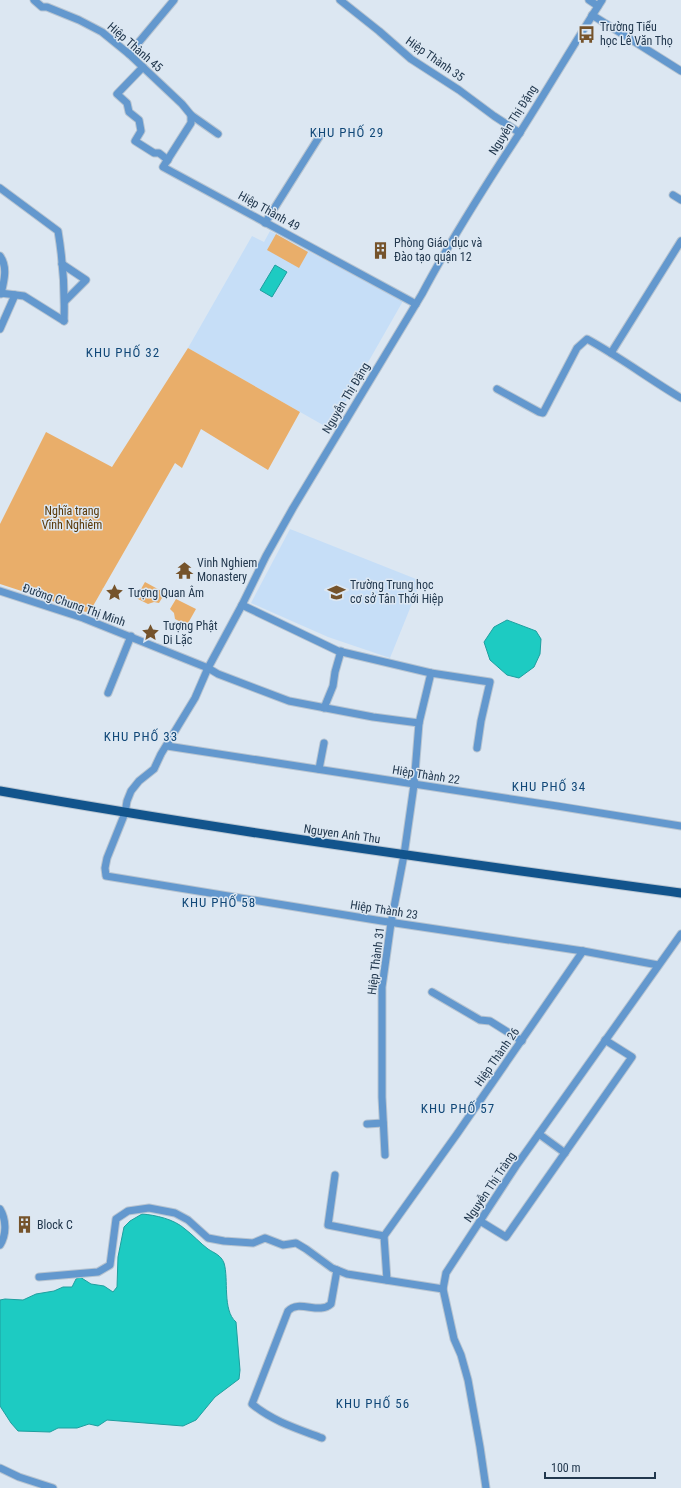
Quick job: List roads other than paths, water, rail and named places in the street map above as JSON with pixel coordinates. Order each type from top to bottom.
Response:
[{"type":"main road","name":"Nguyen Anh Thu","points":[[0,792],[125,813],[404,855],[681,893]]},
{"type":"street","name":"Hiệp Thành 45","points":[[34,0],[42,7],[47,7],[79,20],[102,32],[130,54],[182,104],[191,115],[218,134]]},
{"type":"street","points":[[130,54],[174,0]]},
{"type":"street","name":"Hiệp Thành 35","points":[[340,0],[411,59],[460,90],[494,116],[520,133]]},
{"type":"street","points":[[589,0],[600,3]]},
{"type":"street","name":"Nguyễn Thị Đặng","points":[[106,876],[105,868],[107,858],[125,813],[130,791],[139,781],[154,769],[195,698],[208,668],[242,606],[266,556],[293,508],[416,304],[482,190],[520,133],[600,3]]},
{"type":"street","points":[[592,15],[681,71]]},
{"type":"street","points":[[143,67],[117,94],[127,103],[129,112],[140,120],[142,131],[135,142],[154,154],[159,153],[168,160],[191,123],[191,115]]},
{"type":"street","points":[[265,223],[321,134]]},
{"type":"street","name":"Hiệp Thành 49","points":[[168,160],[163,167],[416,304]]},
{"type":"street","points":[[0,188],[58,231],[65,301],[64,321],[24,296],[1,294],[5,281],[5,271],[0,256]]},
{"type":"street","points":[[672,195],[681,200]]},
{"type":"street","points":[[611,353],[681,241]]},
{"type":"street","points":[[62,264],[86,280],[65,301]]},
{"type":"street","points":[[0,329],[16,295]]},
{"type":"street","points":[[496,389],[542,413],[577,348],[588,339],[636,371],[681,398]]},
{"type":"street","name":"Đường Chung Thị Minh","points":[[0,591],[83,618],[208,668]]},
{"type":"street","points":[[242,606],[341,651],[431,672],[490,682],[481,721],[477,748]]},
{"type":"street","points":[[108,693],[131,636]]},
{"type":"street","points":[[324,708],[333,686],[334,672],[341,651]]},
{"type":"street","points":[[208,668],[218,674],[289,701],[373,718],[419,723]]},
{"type":"street","name":"Hiệp Thành 31","points":[[385,1155],[383,1123],[382,986],[414,785],[419,723],[431,672]]},
{"type":"street","points":[[319,769],[324,743]]},
{"type":"street","name":"Hiệp Thành 22","points":[[167,746],[681,826]]},
{"type":"street","name":"Hiệp Thành 23","points":[[106,876],[391,923],[583,951],[658,965]]},
{"type":"street","name":"Nguyễn Thị Tràng","points":[[486,1488],[468,1380],[461,1355],[454,1339],[443,1289],[446,1273],[539,1134],[681,934]]},
{"type":"street","name":"Hiệp Thành 26","points":[[384,1236],[522,1041],[583,951]]},
{"type":"street","points":[[432,992],[480,1020],[490,1021],[522,1041]]},
{"type":"street","points":[[480,1221],[506,1237],[632,1057],[605,1040]]},
{"type":"street","points":[[367,1124],[383,1123]]},
{"type":"street","points":[[539,1134],[565,1153]]},
{"type":"street","points":[[335,1175],[328,1225],[384,1236],[387,1280]]},
{"type":"street","points":[[39,1277],[98,1272],[110,1265],[116,1219],[128,1210],[149,1208],[175,1213],[188,1220],[208,1238],[224,1241],[253,1243],[265,1238],[283,1245],[296,1243],[337,1270],[347,1274],[443,1289]]},
{"type":"street","points":[[0,1209],[3,1215],[5,1229],[3,1241],[0,1245]]},
{"type":"street","points":[[322,1438],[284,1423],[258,1409],[252,1404],[288,1311],[290,1308],[296,1306],[322,1308],[331,1304],[337,1270]]},
{"type":"street","points":[[0,1468],[20,1477],[53,1488]]},
{"type":"place","name":"Trường Tiểu học Lê Văn Thọ","points":[[587,34]]},
{"type":"place","name":"Phòng Giáo dục và Đào tạo quận 12","points":[[381,250]]},
{"type":"place","name":"Vinh Nghiem Monastery","points":[[184,570]]},
{"type":"place","name":"Trường Trung học cơ sở Tân Thới Hiệp","points":[[337,592]]},
{"type":"place","name":"Tượng Quan Âm","points":[[115,593]]},
{"type":"place","name":"Tượng Phật Di Lặc","points":[[150,633]]},
{"type":"place","name":"Block C","points":[[24,1225]]},
{"type":"district","name":"KHU PHỐ 29","points":[[347,132]]},
{"type":"district","name":"KHU PHỐ 32","points":[[123,352]]},
{"type":"district","name":"KHU PHỐ 33","points":[[141,736]]},
{"type":"district","name":"KHU PHỐ 34","points":[[549,786]]},
{"type":"district","name":"KHU PHỐ 58","points":[[219,902]]},
{"type":"district","name":"KHU PHỐ 57","points":[[458,1108]]},
{"type":"district","name":"KHU PHỐ 56","points":[[373,1403]]},
{"type":"park label","name":"Nghĩa trang Vĩnh Nghiêm","points":[[72,518]]}]
